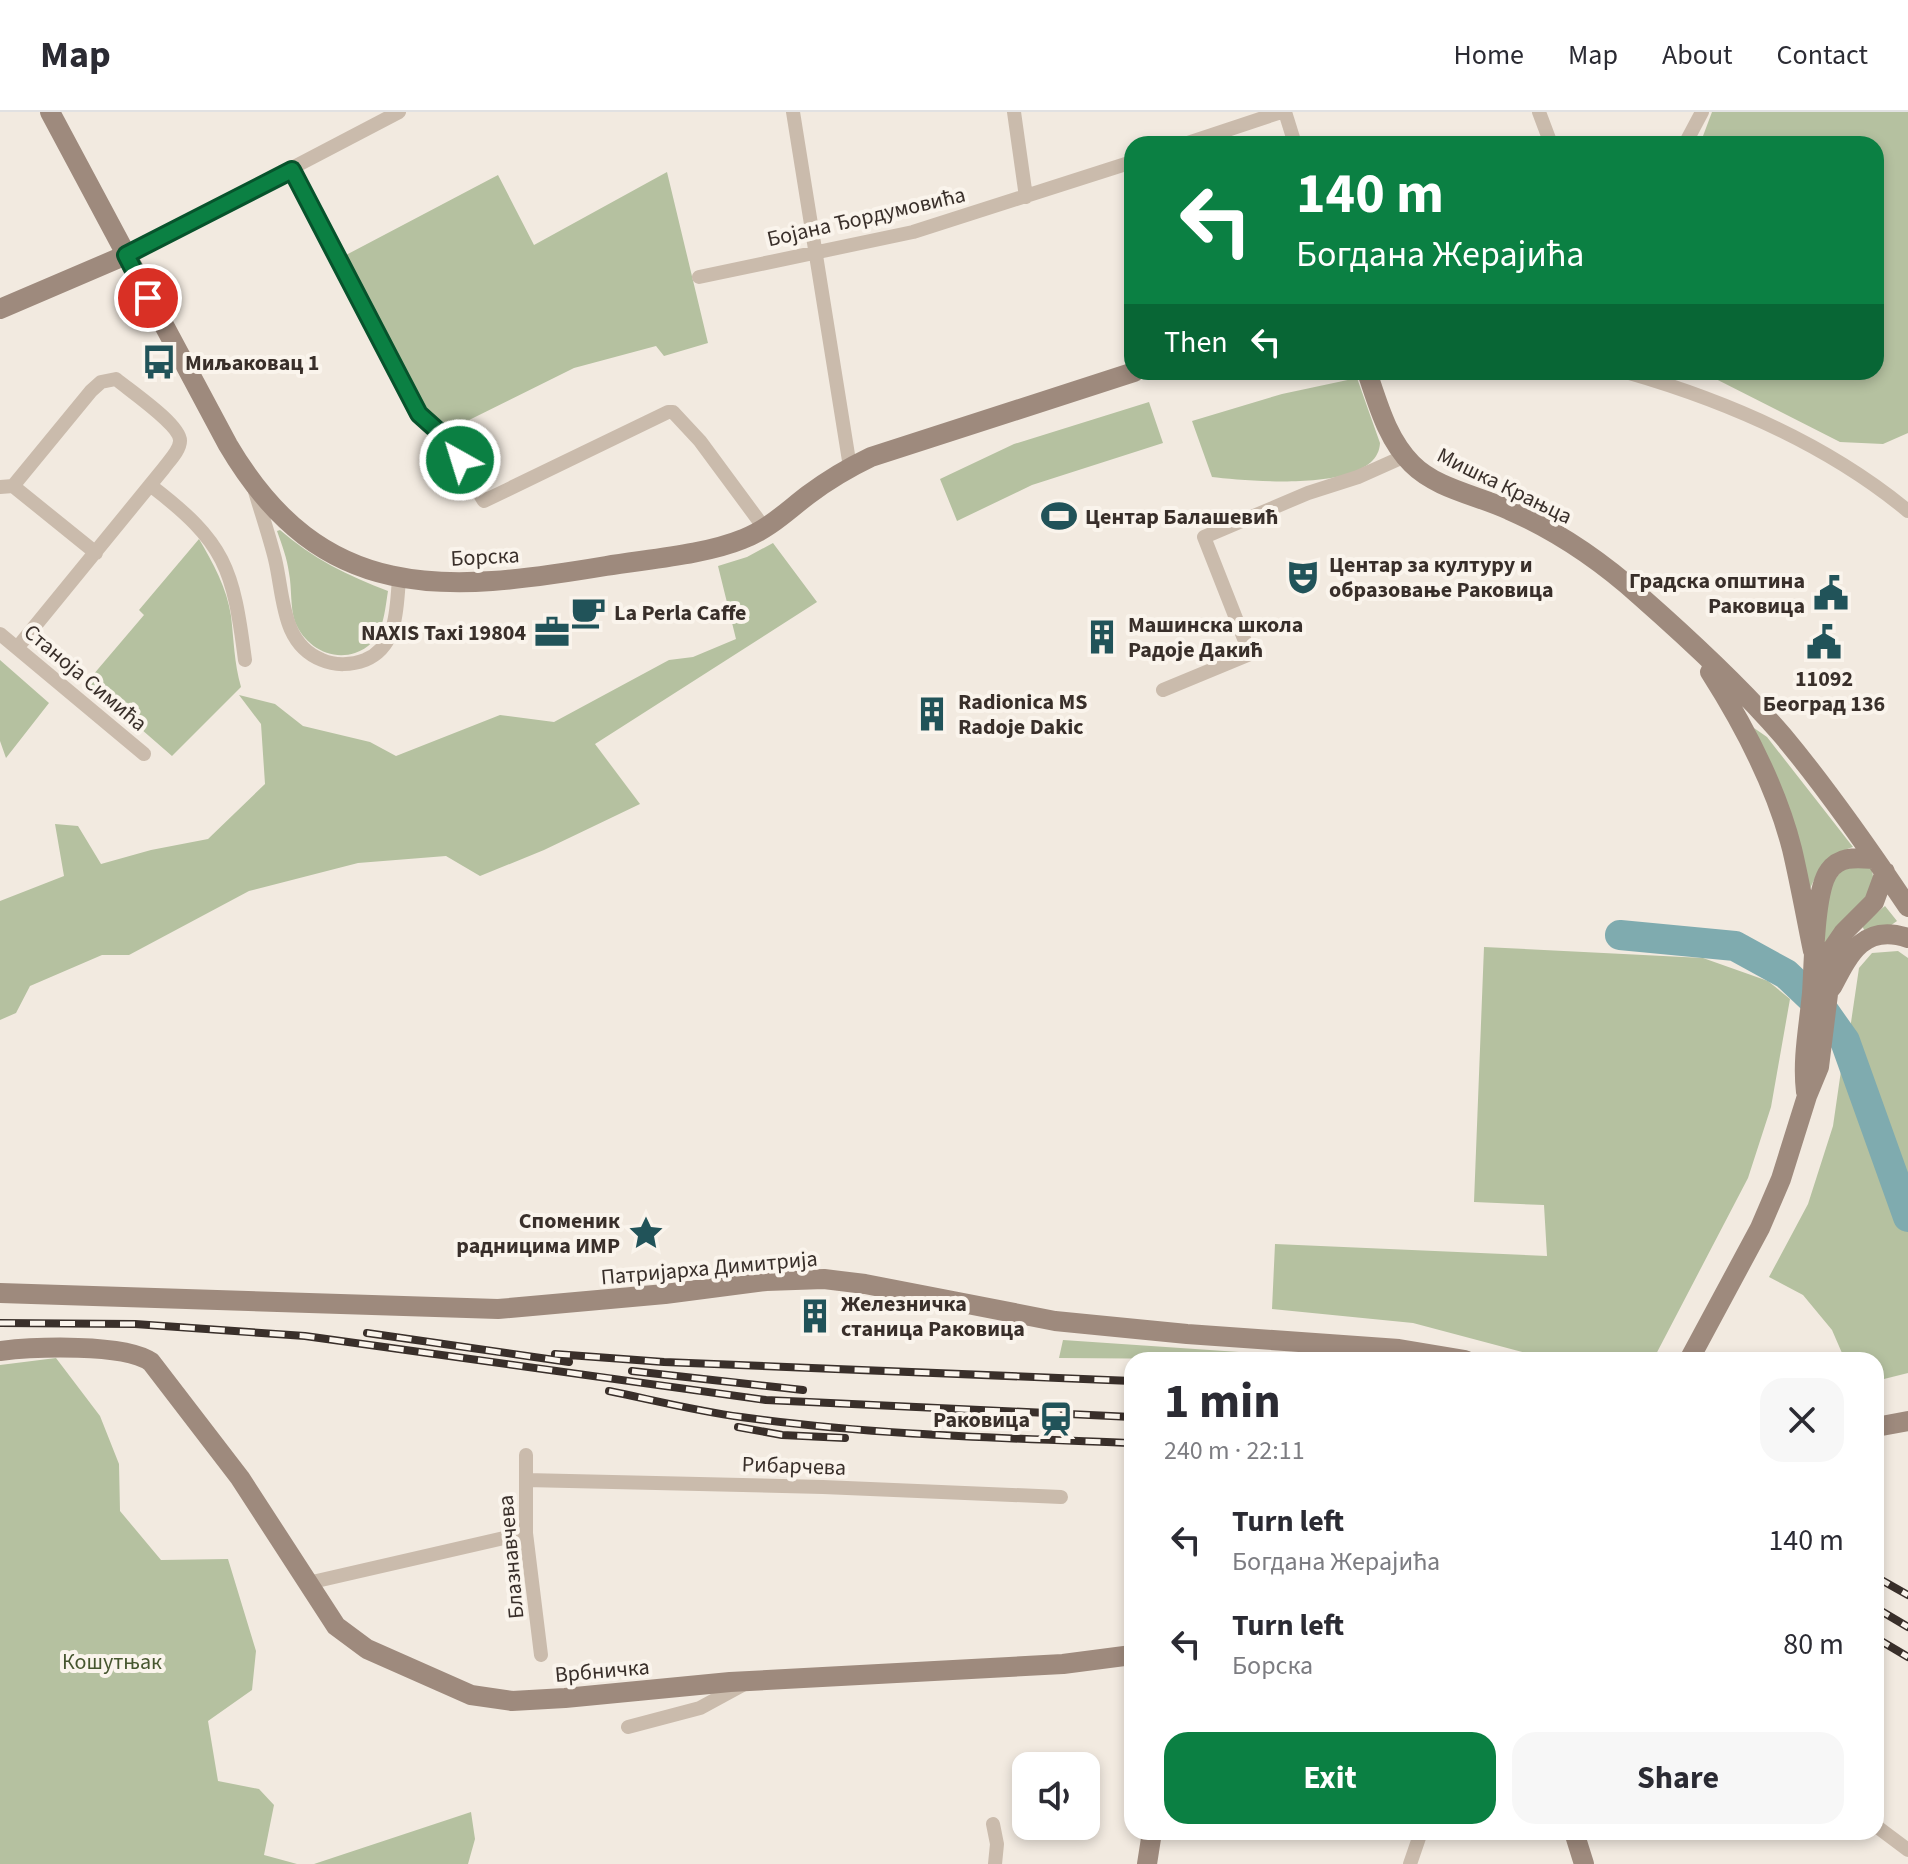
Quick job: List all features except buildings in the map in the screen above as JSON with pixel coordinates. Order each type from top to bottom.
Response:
[{"type":"main road","name":"Борска","points":[[50,112],[228,445],[252,484],[280,515],[321,547],[354,565],[399,580],[450,583],[525,578],[726,545],[765,529],[807,495],[850,467],[906,444],[1124,375]]},
{"type":"main road","points":[[0,309],[126,255]]},
{"type":"main road","name":"Мишка Крањца","points":[[1370,380],[1386,425],[1405,456],[1429,478],[1512,511],[1584,552],[1622,581],[1728,678],[1782,736],[1908,907]]},
{"type":"main road","points":[[1690,642],[1729,702],[1766,777],[1791,848],[1813,951]]},
{"type":"main road","points":[[1693,1352],[1772,1204],[1819,1067],[1828,969],[1833,948],[1844,932],[1874,902],[1880,865],[1851,858],[1842,860],[1831,867],[1824,881],[1813,951],[1804,1064],[1807,1096]]},
{"type":"main road","points":[[1828,994],[1848,955],[1860,943],[1881,935],[1895,934],[1908,938]]},
{"type":"main road","name":"Патријарха Димитрија","points":[[0,1293],[498,1309],[665,1294],[766,1281],[824,1279],[865,1284],[1055,1321],[1417,1352]]},
{"type":"main road","name":"Врбничка","points":[[0,1351],[96,1349],[137,1354],[151,1362],[240,1478],[336,1626],[356,1643],[431,1679],[483,1699],[565,1698],[750,1680],[1063,1664],[1124,1656]]},
{"type":"main road","points":[[1884,1426],[1908,1421]]},
{"type":"main road","points":[[1147,1864],[1151,1840]]},
{"type":"main road","points":[[1576,1840],[1584,1864]]},
{"type":"street","points":[[126,255],[399,112]]},
{"type":"street","points":[[793,112],[850,467]]},
{"type":"street","points":[[1014,112],[1026,197]]},
{"type":"street","points":[[1210,136],[1283,112],[1292,136]]},
{"type":"street","points":[[1539,112],[1548,136]]},
{"type":"street","points":[[1690,136],[1702,112]]},
{"type":"street","name":"Бојана Ђордумовића","points":[[699,277],[913,232],[1124,165]]},
{"type":"street","points":[[292,170],[419,414],[444,438],[484,501],[673,412],[700,441],[765,529]]},
{"type":"street","points":[[17,648],[96,553],[181,445],[180,436],[170,423],[116,379],[101,382],[91,391],[6,486],[96,553]]},
{"type":"street","points":[[1650,380],[1805,442],[1859,472],[1908,511]]},
{"type":"street","name":"Мишка Крањца","points":[[1163,690],[1250,654],[1204,537],[1405,456]]},
{"type":"street","points":[[252,484],[275,561],[291,631],[309,654],[327,662],[346,664],[366,660],[380,650],[396,621],[399,580]]},
{"type":"street","points":[[150,485],[194,520],[217,549],[235,593],[245,660]]},
{"type":"street","name":"Станоја Симића","points":[[0,634],[144,754]]},
{"type":"street","name":"Блазнавчева","points":[[526,1455],[526,1533],[541,1655]]},
{"type":"street","name":"Рибарчева","points":[[526,1480],[1061,1497]]},
{"type":"street","points":[[308,1583],[526,1533]]},
{"type":"street","points":[[628,1727],[700,1708],[750,1680]]},
{"type":"street","points":[[993,1824],[997,1844],[995,1864]]},
{"type":"street","points":[[1884,1832],[1908,1850]]},
{"type":"street","points":[[1410,1864],[1418,1840]]},
{"type":"green space","points":[[1712,112],[1908,112],[1908,433],[1883,444],[1840,442],[1718,380],[1884,380],[1884,136],[1703,136]]},
{"type":"green space","points":[[667,172],[708,343],[664,356],[656,346],[574,368],[459,425],[445,427],[432,419],[346,255],[498,175],[534,245]]},
{"type":"green space","points":[[1358,380],[1380,443],[1374,459],[1358,470],[1308,481],[1212,477],[1192,421],[1282,394]]},
{"type":"green space","points":[[1149,402],[1163,443],[1032,485],[957,521],[940,479],[1014,444]]},
{"type":"green space","points":[[280,530],[331,565],[388,591],[377,636],[364,649],[346,655],[328,653],[319,650],[299,631],[293,616],[288,567],[277,531]]},
{"type":"green space","points":[[199,539],[226,596],[241,687],[172,756],[87,682],[144,615],[139,610]]},
{"type":"green space","points":[[773,543],[817,602],[595,744],[640,804],[544,850],[480,876],[446,856],[358,863],[249,891],[129,955],[102,955],[30,986],[16,1013],[0,1020],[0,901],[64,876],[55,824],[78,826],[101,864],[208,839],[265,784],[261,724],[239,695],[275,704],[303,726],[370,742],[396,756],[500,715],[554,722],[669,660],[693,657],[736,639],[718,566],[747,557]]},
{"type":"green space","points":[[0,660],[49,703],[6,758],[0,741]]},
{"type":"green space","points":[[1754,728],[1767,737],[1853,847],[1827,863],[1810,889]]},
{"type":"green space","points":[[1846,865],[1871,868],[1871,890],[1858,912],[1821,947],[1829,887]]},
{"type":"green space","points":[[1885,906],[1897,921],[1887,928],[1864,930],[1862,925]]},
{"type":"green space","points":[[1484,947],[1703,958],[1768,981],[1790,999],[1771,1107],[1748,1178],[1657,1352],[1522,1352],[1413,1323],[1272,1309],[1275,1244],[1547,1256],[1544,1205],[1474,1202]]},
{"type":"green space","points":[[1898,951],[1908,958],[1908,1201],[1849,1036],[1859,968],[1872,953]]},
{"type":"green space","points":[[1844,1050],[1908,1231],[1908,1373],[1884,1379],[1884,1352],[1842,1352],[1832,1330],[1803,1295],[1769,1277],[1808,1204],[1833,1126]]},
{"type":"green space","points":[[1063,1340],[1240,1352],[1124,1352],[1124,1358],[1059,1358]]},
{"type":"green space","name":"Кошутњак","points":[[56,1358],[100,1416],[119,1464],[120,1511],[161,1560],[228,1559],[256,1651],[252,1690],[208,1721],[218,1781],[259,1789],[274,1805],[264,1855],[297,1864],[0,1864],[0,1365]]},
{"type":"green space","points":[[471,1812],[475,1839],[468,1864],[314,1864]]},
{"type":"waterway","points":[[1620,935],[1735,946],[1786,974],[1821,1007],[1845,1041],[1908,1217]]},
{"type":"railway","points":[[0,1323],[135,1324],[305,1336],[766,1400],[1124,1417]]},
{"type":"railway","points":[[367,1333],[569,1362]]},
{"type":"railway","points":[[555,1354],[664,1362],[1124,1381]]},
{"type":"railway","points":[[632,1371],[803,1390]]},
{"type":"railway","points":[[609,1391],[724,1415],[838,1428],[1124,1443]]},
{"type":"railway","points":[[738,1427],[782,1435],[845,1438]]},
{"type":"railway","points":[[1884,1582],[1908,1595]]},
{"type":"railway","points":[[1884,1613],[1908,1627]]},
{"type":"railway","points":[[1884,1643],[1908,1657]]},
{"type":"place","name":"Миљаковац 1","points":[[159,362]]},
{"type":"place","name":"Центар Балашевић","points":[[1059,516]]},
{"type":"place","name":"Центар за културу и образовање Раковица","points":[[1303,577]]},
{"type":"place","name":"Градска општина Раковица","points":[[1831,593]]},
{"type":"place","name":"La Perla Caffe","points":[[588,612]]},
{"type":"place","name":"NAXIS Taxi 19804","points":[[552,632]]},
{"type":"place","name":"Машинска школа Радоје Дакић","points":[[1102,637]]},
{"type":"place","name":"11092 Београд 136","points":[[1824,642]]},
{"type":"place","name":"Radionica MS Radoje Dakic","points":[[932,714]]},
{"type":"place","name":"Споменик радницима ИМР","points":[[646,1233]]},
{"type":"place","name":"Железничка станица Раковица","points":[[815,1316]]},
{"type":"place","name":"Раковица","points":[[1056,1419]]},
{"type":"route","points":[[148,298],[126,255],[292,170],[419,414],[438,431],[460,460]]}]
